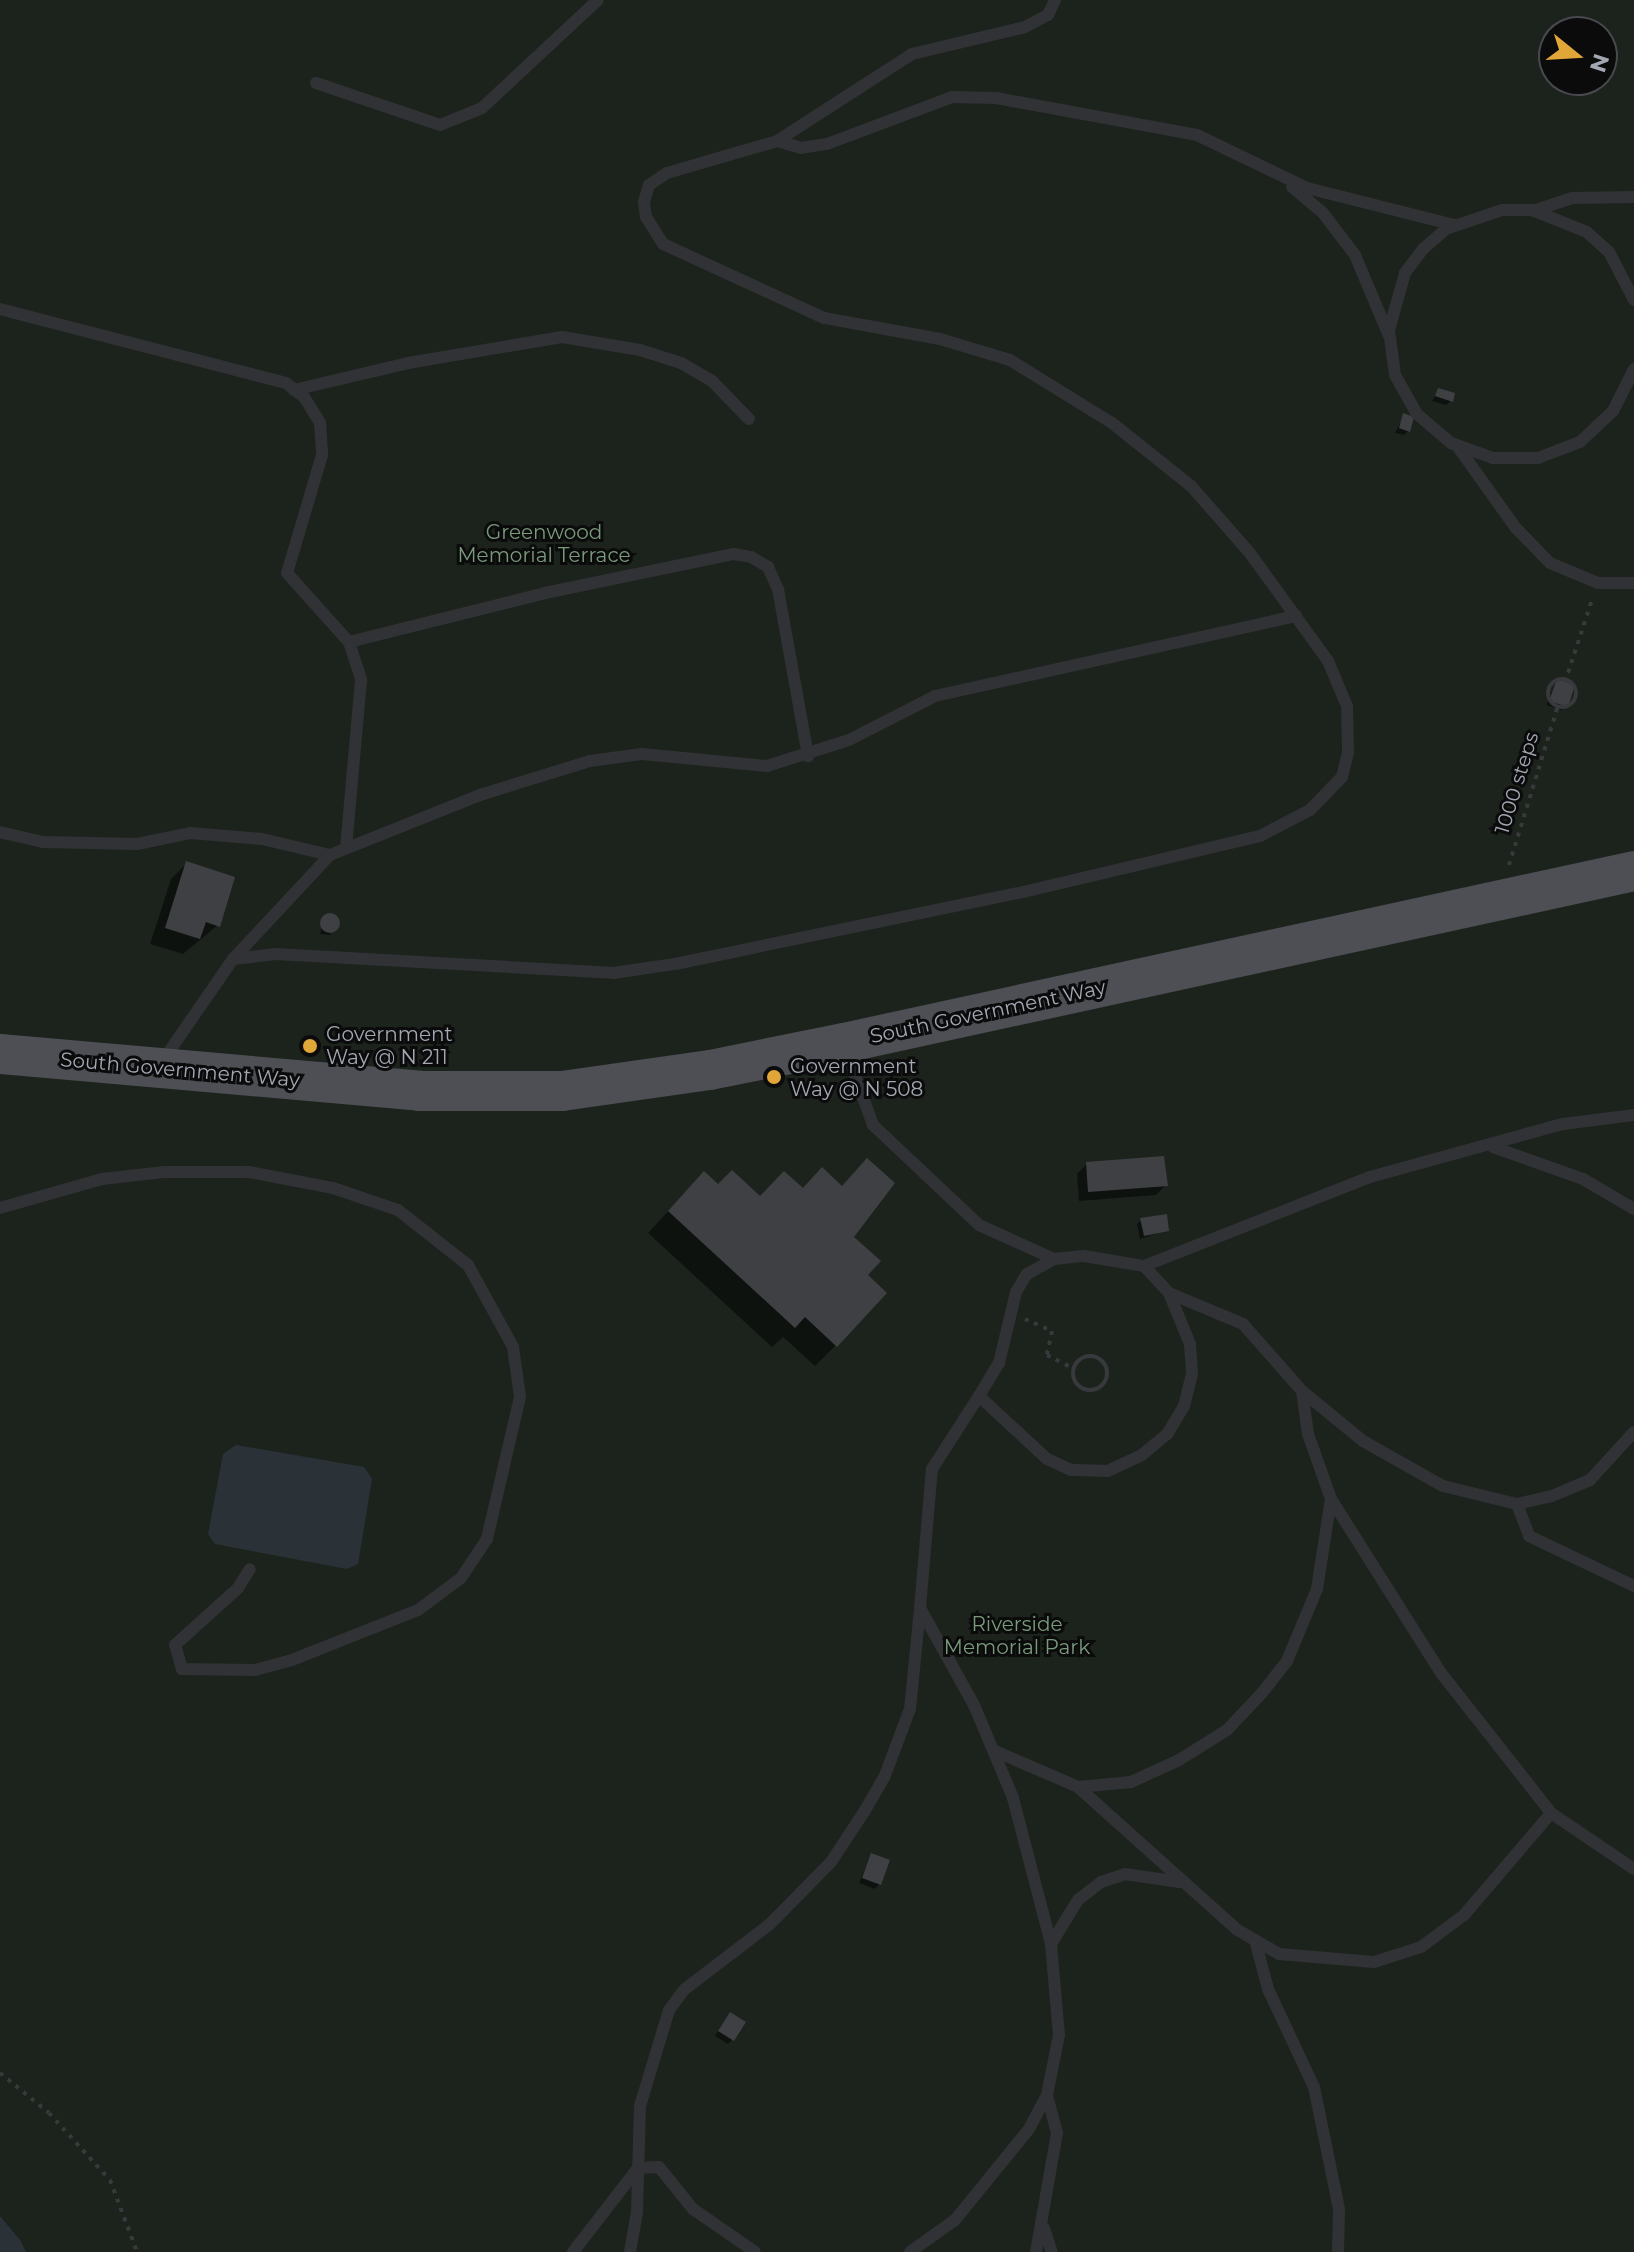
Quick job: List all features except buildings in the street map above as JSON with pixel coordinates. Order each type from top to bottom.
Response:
[{"type":"main road","name":"South Government Way","points":[[0,1054],[420,1091],[562,1091],[710,1070],[844,1043],[1634,871]]},
{"type":"lane","points":[[316,83],[440,125],[482,108],[598,0]]},
{"type":"lane","points":[[233,959],[276,954],[613,973],[1019,893],[1260,836],[1310,810],[1342,777],[1348,753],[1347,706],[1328,661],[1296,616],[1191,486],[1051,382],[1010,360],[940,339],[824,318],[663,244],[646,217],[649,185],[667,173],[777,141],[912,54],[1025,27],[1048,15],[1055,0]]},
{"type":"lane","points":[[777,141],[801,148],[827,144],[952,97],[996,98],[1197,135],[1280,177],[1322,193],[1454,225]]},
{"type":"lane","points":[[1280,177],[1323,213],[1355,255],[1389,336],[1404,395],[1432,430],[1458,447],[1515,460],[1559,452],[1597,428],[1625,393],[1634,372]]},
{"type":"lane","points":[[1533,211],[1572,198],[1634,197]]},
{"type":"lane","points":[[1389,336],[1394,300],[1405,273],[1423,249],[1454,225],[1502,210],[1533,211],[1587,232],[1609,252],[1634,300]]},
{"type":"lane","points":[[0,309],[238,370],[294,390],[320,423],[322,455],[287,573],[349,642],[361,680],[346,848]]},
{"type":"lane","points":[[294,390],[408,363],[562,337],[640,350],[681,363],[712,381],[749,419]]},
{"type":"lane","points":[[1458,447],[1515,527],[1550,563],[1598,583],[1634,583]]},
{"type":"lane","points":[[349,642],[545,593],[734,554],[751,557],[768,567],[778,589],[808,756]]},
{"type":"lane","points":[[158,1068],[233,959],[330,855],[346,848],[480,795],[590,761],[642,754],[767,766],[808,756],[935,696],[1296,616]]},
{"type":"lane","points":[[0,832],[43,842],[137,844],[190,833],[262,839],[330,855]]},
{"type":"lane","points":[[844,1043],[873,1125],[979,1225],[1054,1259],[1114,1258],[1144,1266],[1169,1293],[1190,1344],[1192,1374],[1179,1416],[1142,1455],[1107,1471],[1071,1470],[1047,1459],[979,1396]]},
{"type":"lane","points":[[1144,1266],[1370,1177],[1493,1147],[1563,1124],[1634,1115]]},
{"type":"lane","points":[[1493,1147],[1583,1179],[1634,1209]]},
{"type":"lane","points":[[0,1208],[102,1179],[163,1172],[249,1172],[333,1188],[398,1210],[468,1265],[513,1347],[520,1397],[487,1539],[461,1578],[418,1610],[292,1660],[254,1670],[182,1669],[175,1645],[238,1588],[250,1569]]},
{"type":"lane","points":[[630,2252],[640,2106],[669,2010],[685,1989],[770,1924],[831,1862],[884,1778],[910,1709],[932,1469],[999,1363],[1016,1292],[1027,1274],[1054,1259]]},
{"type":"lane","points":[[1169,1293],[1243,1324],[1302,1391],[1363,1441],[1443,1486],[1517,1504],[1590,1480],[1634,1432]]},
{"type":"lane","points":[[1302,1391],[1308,1434],[1331,1499],[1441,1673],[1551,1813],[1632,1862]]},
{"type":"lane","points":[[1078,1787],[1131,1782],[1179,1760],[1227,1730],[1262,1693],[1287,1661],[1317,1589],[1331,1499]]},
{"type":"lane","points":[[1517,1504],[1529,1536],[1634,1586]]},
{"type":"lane","points":[[910,2252],[955,2220],[1029,2129],[1047,2095],[1059,2035],[1051,1944],[1036,1876],[995,1751],[920,1608]]},
{"type":"lane","points":[[995,1751],[1078,1787],[1182,1882],[1255,1940],[1279,1954],[1322,1961],[1374,1962],[1421,1947],[1464,1915],[1551,1813]]},
{"type":"lane","points":[[1051,1944],[1078,1900],[1101,1882],[1137,1874],[1182,1882]]},
{"type":"lane","points":[[1255,1940],[1268,1989],[1314,2087],[1339,2209],[1338,2252]]},
{"type":"lane","points":[[1036,2252],[1044,2228],[1057,2133],[1047,2095]]},
{"type":"lane","points":[[573,2252],[638,2168],[659,2167],[693,2209],[755,2252]]},
{"type":"lane","points":[[1044,2228],[1052,2252]]},
{"type":"path","points":[[1565,680],[1598,583]]},
{"type":"path","points":[[1555,678],[1576,686],[1569,709],[1558,706],[1549,698],[1555,678]]},
{"type":"path","name":"1000 steps","points":[[1507,870],[1558,706]]},
{"type":"path","points":[[1016,1292],[1022,1318],[1052,1331],[1047,1355],[1074,1369],[1083,1389],[1095,1390],[1107,1377],[1106,1367],[1095,1357],[1084,1357],[1074,1369]]},
{"type":"path","points":[[0,2073],[49,2113],[110,2180],[137,2252]]},
{"type":"green space","points":[[0,0],[1634,0],[1634,2252],[26,2252],[0,2216]]},
{"type":"shaded area","points":[[236,1445],[364,1467],[372,1479],[358,1564],[347,1569],[215,1544],[208,1534],[223,1454]]},
{"type":"shaded area","points":[[0,2216],[20,2240],[26,2252],[0,2252]]},
{"type":"place","name":"Government Way @ N 211","points":[[310,1046]]},
{"type":"place","name":"Government Way @ N 508","points":[[774,1077]]},
{"type":"park label","name":"Greenwood Memorial Terrace","points":[[544,544]]},
{"type":"park label","name":"Riverside Memorial Park","points":[[1017,1636]]}]
